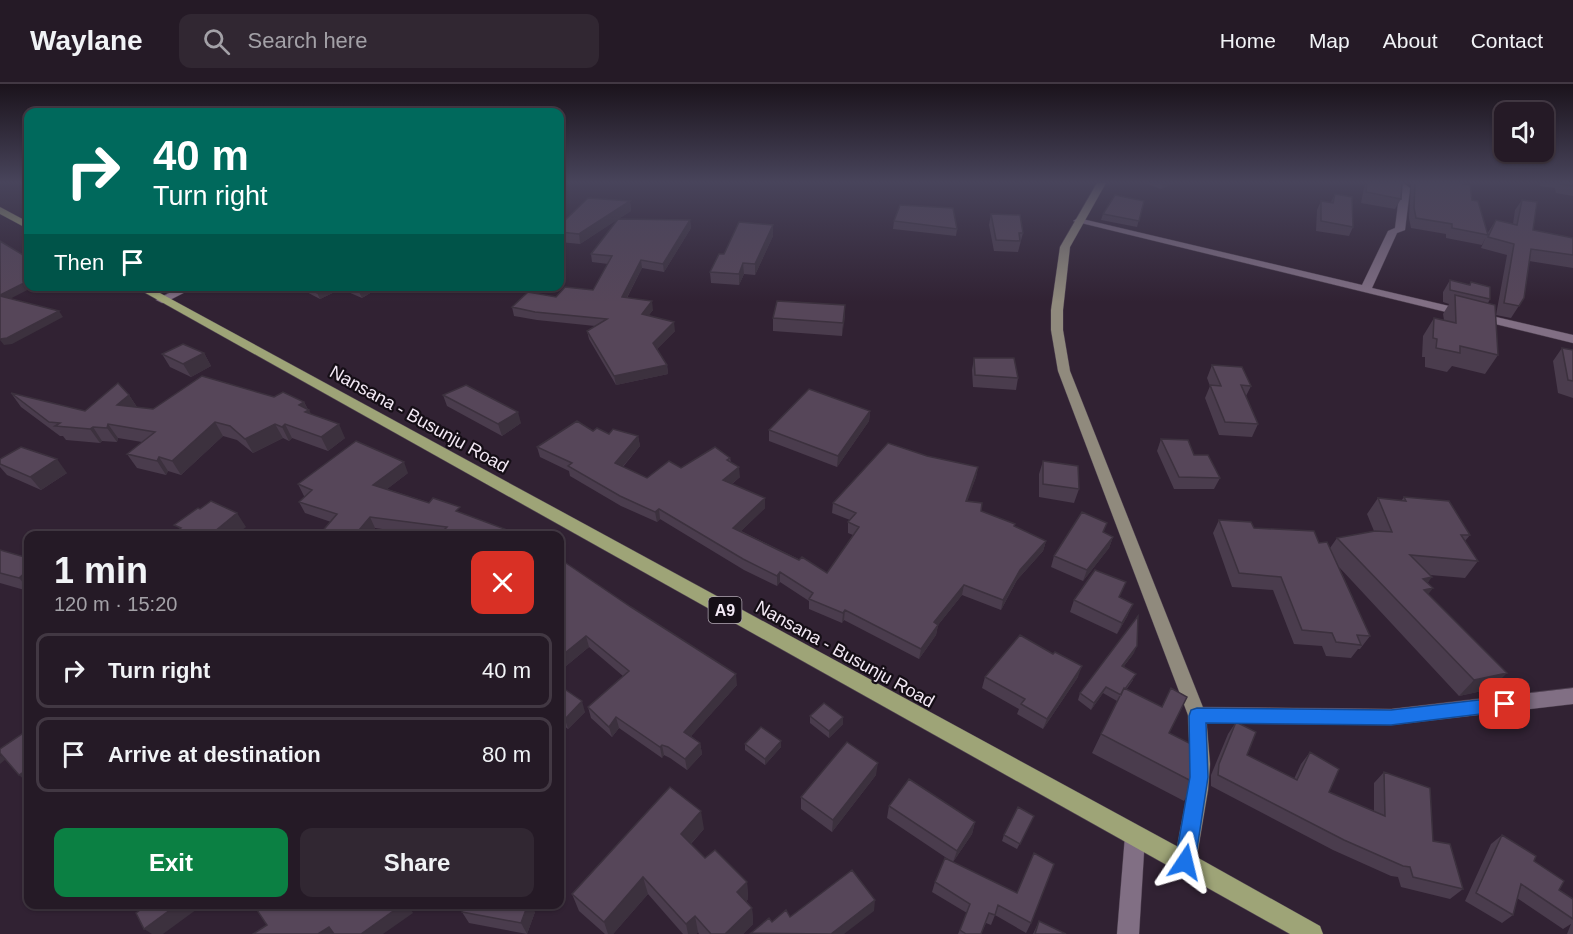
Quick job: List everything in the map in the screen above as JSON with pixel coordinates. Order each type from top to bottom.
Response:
[{"type":"main road","name":"Nansana - Busunju Road","points":[[147,291],[1312,934]]},
{"type":"street","points":[[1077,223],[1065,247],[1060,274],[1057,330],[1064,371],[1197,716],[1200,764],[1185,862]]},
{"type":"street","points":[[1085,223],[1573,339]]},
{"type":"street","points":[[1365,290],[1382,252],[1394,231],[1400,230],[1401,223]]},
{"type":"street","points":[[162,300],[181,291]]},
{"type":"street","points":[[1197,716],[1391,717],[1573,696]]},
{"type":"street","points":[[1128,934],[1135,836]]},
{"type":"building","points":[[564,223],[597,223],[579,234],[564,232]]},
{"type":"building","points":[[615,223],[688,223],[663,264],[641,260],[622,297],[652,301],[642,314],[674,322],[653,343],[667,365],[614,376],[587,331],[607,319],[535,312],[512,307],[528,292],[556,297],[564,291],[565,287],[593,290],[612,256],[591,254]]},
{"type":"building","points":[[739,223],[773,225],[755,264],[743,263],[739,274],[710,272],[719,254],[724,254]]},
{"type":"building","points":[[907,223],[956,223],[957,229]]},
{"type":"building","points":[[993,223],[1021,223],[1023,233],[1019,233],[1020,241],[996,240]]},
{"type":"building","points":[[1330,223],[1353,223],[1353,227]]},
{"type":"building","points":[[1444,223],[1484,223],[1488,235],[1452,228],[1452,224]]},
{"type":"building","points":[[1495,223],[1517,225],[1517,223],[1534,223],[1533,230],[1573,238],[1573,255],[1531,249],[1524,298],[1519,306],[1504,303],[1514,244],[1488,237]]},
{"type":"building","points":[[0,241],[24,256],[24,283],[0,295]]},
{"type":"building","points":[[1450,280],[1490,287],[1490,299],[1450,290]]},
{"type":"building","points":[[1455,295],[1495,305],[1498,355],[1460,346],[1460,353],[1436,348],[1437,339],[1433,338],[1434,318],[1456,323]]},
{"type":"building","points":[[0,296],[59,311],[7,338],[0,339]]},
{"type":"building","points":[[777,301],[845,305],[843,323],[773,318]]},
{"type":"building","points":[[183,344],[204,353],[183,364],[162,354]]},
{"type":"building","points":[[1562,348],[1573,350],[1573,381],[1568,380]]},
{"type":"building","points":[[974,358],[1014,358],[1018,378],[975,375]]},
{"type":"building","points":[[1212,365],[1242,367],[1251,386],[1241,385],[1258,424],[1225,422],[1210,385],[1221,386]]},
{"type":"building","points":[[202,376],[274,397],[283,392],[304,402],[299,405],[309,410],[305,412],[339,424],[321,437],[285,424],[282,427],[275,424],[245,439],[230,426],[215,422],[172,461],[159,457],[157,461],[127,454],[155,432],[108,424],[107,428],[93,427],[90,429],[55,426],[60,423],[49,422],[11,393],[85,411],[118,383],[129,395],[117,405],[153,409]]},
{"type":"building","points":[[466,385],[518,412],[498,424],[443,395]]},
{"type":"building","points":[[809,389],[870,411],[838,456],[769,430]]},
{"type":"building","points":[[577,421],[593,431],[597,428],[609,434],[613,429],[638,436],[615,463],[647,478],[669,461],[681,468],[715,447],[730,458],[727,460],[739,467],[723,480],[765,498],[733,528],[799,560],[802,557],[827,573],[859,527],[848,522],[856,513],[833,503],[888,443],[927,456],[978,467],[966,501],[982,503],[981,511],[1015,524],[1014,526],[1046,541],[1020,570],[1003,600],[964,585],[934,622],[938,625],[921,649],[845,610],[843,613],[809,599],[813,593],[780,572],[777,576],[743,559],[659,509],[655,512],[620,496],[568,466],[572,463],[537,447]]},
{"type":"building","points":[[1161,439],[1188,440],[1194,455],[1208,455],[1220,478],[1179,477]]},
{"type":"building","points":[[356,441],[404,462],[373,485],[429,503],[433,498],[460,507],[456,511],[510,531],[443,531],[447,527],[370,517],[358,531],[323,531],[337,514],[299,502],[312,490],[298,484]]},
{"type":"building","points":[[21,447],[57,459],[30,477],[0,464],[0,459]]},
{"type":"building","points":[[1043,461],[1078,466],[1079,489],[1043,484]]},
{"type":"building","points":[[1404,497],[1449,501],[1470,535],[1461,535],[1478,561],[1410,555],[1432,577],[1423,579],[1433,588],[1424,590],[1507,673],[1474,680],[1337,538],[1375,531],[1392,532],[1378,498],[1406,501]]},
{"type":"building","points":[[211,501],[237,513],[215,531],[177,531],[181,528],[174,525],[198,508],[200,509]]},
{"type":"building","points":[[1082,512],[1107,523],[1103,532],[1113,537],[1087,570],[1054,556]]},
{"type":"building","points":[[1219,520],[1251,522],[1254,528],[1314,531],[1319,543],[1327,542],[1370,636],[1357,635],[1361,645],[1336,642],[1332,633],[1302,630],[1281,577],[1239,573]]},
{"type":"building","points":[[0,550],[24,557],[24,574],[19,578],[0,573]]},
{"type":"building","points":[[564,562],[736,674],[684,732],[700,743],[685,759],[668,747],[662,745],[660,747],[616,717],[609,727],[588,707],[629,671],[586,636],[564,654]]},
{"type":"building","points":[[1095,570],[1126,582],[1119,597],[1133,604],[1122,623],[1074,600]]},
{"type":"building","points":[[1138,616],[1137,646],[1122,666],[1136,674],[1121,695],[1106,687],[1094,703],[1080,693]]},
{"type":"building","points":[[1020,635],[1053,654],[1055,652],[1082,666],[1047,719],[1021,704],[1025,699],[985,677]]},
{"type":"building","points":[[1124,688],[1162,707],[1171,688],[1187,697],[1169,733],[1199,748],[1195,783],[1101,734]]},
{"type":"building","points":[[564,689],[582,701],[564,718]]},
{"type":"building","points":[[824,703],[843,717],[829,731],[810,716]]},
{"type":"building","points":[[1236,722],[1256,732],[1247,755],[1297,780],[1310,752],[1339,769],[1329,792],[1385,816],[1384,772],[1430,788],[1433,841],[1450,844],[1463,889],[1413,877],[1410,867],[1344,840],[1218,775],[1219,764]]},
{"type":"building","points":[[761,727],[781,741],[765,759],[745,744]]},
{"type":"building","points":[[24,733],[24,772],[19,775],[0,753],[0,749]]},
{"type":"building","points":[[847,742],[878,763],[833,820],[801,797]]},
{"type":"building","points":[[909,779],[975,822],[957,851],[889,806]]},
{"type":"building","points":[[670,787],[701,811],[681,834],[705,858],[715,850],[747,882],[737,892],[752,908],[725,934],[711,934],[695,916],[686,924],[643,877],[604,922],[572,894]]},
{"type":"building","points":[[1018,807],[1034,816],[1020,844],[1004,835]]},
{"type":"building","points":[[1502,835],[1536,856],[1534,861],[1564,881],[1559,890],[1573,899],[1573,919],[1521,884],[1513,915],[1476,893]]},
{"type":"building","points":[[1034,853],[1054,864],[1031,923],[998,905],[995,915],[989,913],[981,934],[966,934],[960,930],[970,904],[935,882],[945,858],[1017,893]]},
{"type":"building","points":[[852,870],[875,900],[831,934],[751,933],[769,918],[772,922],[786,910],[790,917]]},
{"type":"building","points":[[141,909],[171,909],[144,929],[136,913]]},
{"type":"building","points":[[256,909],[396,909],[361,934],[334,934],[329,927],[318,934],[253,934],[267,925]]},
{"type":"building","points":[[463,909],[526,909],[521,923],[462,912]]},
{"type":"building","points":[[1039,921],[1066,934],[1035,934]]},
{"type":"route","points":[[1185,862],[1198,790],[1200,764],[1197,716],[1391,717],[1505,704]]}]
